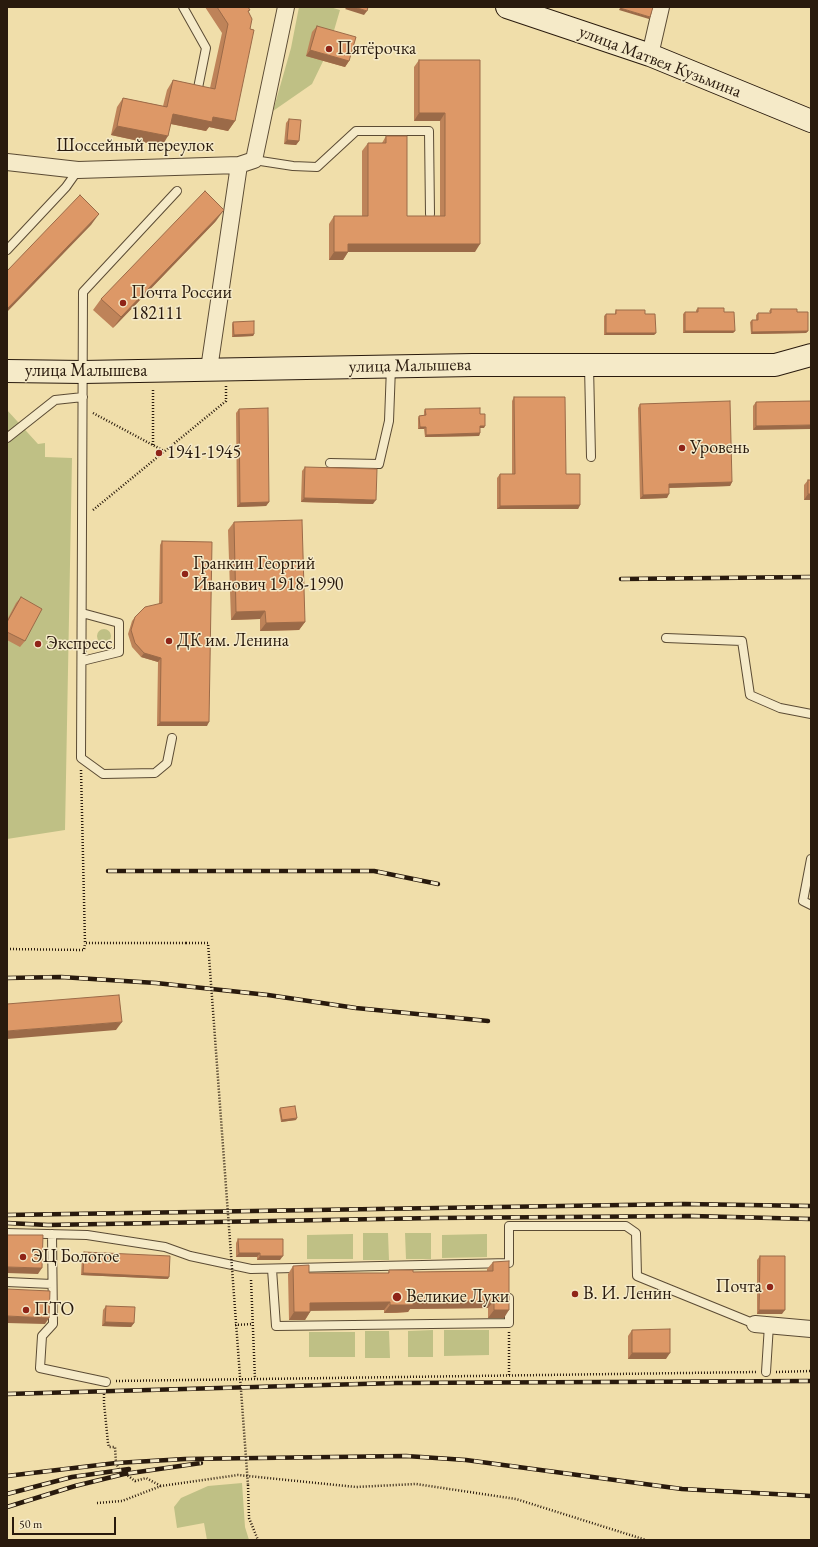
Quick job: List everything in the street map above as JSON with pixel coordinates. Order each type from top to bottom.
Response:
[{"type":"street","points":[[217,369],[246,162],[286,7]]},
{"type":"street","name":"улица Матвея Кузьмина","points":[[506,7],[650,55],[811,120]]},
{"type":"street","points":[[650,55],[661,7]]},
{"type":"street","name":"Шоссейный переулок","points":[[7,162],[78,170],[246,162]]},
{"type":"street","name":"улица Малышева","points":[[7,371],[83,372],[391,366],[776,365],[811,355]]},
{"type":"street","points":[[762,1325],[811,1329]]},
{"type":"lane","points":[[183,7],[206,48],[198,88]]},
{"type":"lane","points":[[246,162],[317,167],[356,131],[429,131],[430,214]]},
{"type":"lane","points":[[7,250],[66,187],[78,170]]},
{"type":"lane","points":[[172,738],[168,763],[155,773],[103,774],[81,758],[83,292],[177,191]]},
{"type":"lane","points":[[589,365],[591,457]]},
{"type":"lane","points":[[330,463],[379,464],[389,421],[391,366]]},
{"type":"lane","points":[[7,438],[55,400],[82,397]]},
{"type":"lane","points":[[82,613],[119,623],[119,652],[82,661]]},
{"type":"lane","points":[[666,638],[742,641],[750,695],[780,708],[811,714]]},
{"type":"lane","points":[[811,859],[803,901],[811,905]]},
{"type":"lane","points":[[7,1233],[87,1235],[166,1247],[190,1256],[251,1269],[509,1267],[508,1226],[626,1226],[636,1233],[637,1276],[762,1325],[766,1372]]},
{"type":"lane","points":[[52,1234],[53,1324],[42,1336],[40,1368],[106,1382]]},
{"type":"lane","points":[[272,1269],[276,1326],[509,1323],[509,1293]]},
{"type":"lane","points":[[7,1282],[52,1284]]},
{"type":"path","points":[[82,519],[226,401],[217,369]]},
{"type":"path","points":[[153,386],[153,445]]},
{"type":"path","points":[[83,408],[164,451]]},
{"type":"path","points":[[7,949],[84,950],[81,758]]},
{"type":"path","points":[[85,942],[208,943],[248,1485],[249,1518],[258,1540]]},
{"type":"path","points":[[251,1269],[255,1379]]},
{"type":"path","points":[[509,1323],[509,1375]]},
{"type":"path","points":[[236,1325],[253,1324]]},
{"type":"path","points":[[161,1486],[146,1478],[135,1482],[119,1469],[116,1463],[115,1447],[109,1447],[108,1443],[104,1403],[106,1382],[811,1371]]},
{"type":"path","points":[[97,1503],[122,1501],[161,1486],[238,1475],[356,1487],[416,1484],[516,1499],[646,1540]]},
{"type":"green space","points":[[299,7],[330,7],[340,10],[328,51],[312,84],[273,111],[291,48]]},
{"type":"green space","name":"Экспресс","points":[[7,410],[38,444],[45,443],[45,457],[72,458],[65,830],[7,839]]},
{"type":"green space","points":[[101,629],[107,629],[111,633],[111,639],[107,643],[101,643],[97,639],[97,633]]},
{"type":"green space","points":[[363,1233],[388,1233],[389,1260],[363,1260]]},
{"type":"green space","points":[[405,1233],[431,1233],[431,1259],[406,1259]]},
{"type":"green space","points":[[353,1234],[353,1259],[307,1259],[307,1235]]},
{"type":"green space","points":[[487,1234],[487,1257],[442,1258],[442,1235]]},
{"type":"green space","points":[[433,1330],[433,1357],[408,1357],[408,1331]]},
{"type":"green space","points":[[444,1330],[489,1330],[489,1355],[444,1356]]},
{"type":"green space","points":[[365,1331],[389,1331],[390,1358],[365,1358]]},
{"type":"green space","points":[[309,1332],[355,1332],[355,1357],[309,1357]]},
{"type":"green space","points":[[242,1483],[245,1527],[249,1540],[207,1540],[204,1523],[177,1528],[174,1507],[181,1498],[208,1486]]},
{"type":"building","points":[[217,7],[248,7],[250,10],[248,11],[252,19],[250,29],[254,30],[235,121],[213,117],[212,122],[173,114],[168,136],[117,126],[123,98],[167,107],[173,80],[215,89],[228,24]]},
{"type":"building","points":[[354,7],[368,7],[367,11]]},
{"type":"building","points":[[620,7],[653,7],[650,17]]},
{"type":"building","name":"Пятёрочка","points":[[317,26],[356,37],[349,61],[310,50]]},
{"type":"building","points":[[419,60],[480,60],[480,244],[348,244],[348,252],[334,252],[334,216],[368,216],[368,143],[386,143],[386,136],[407,136],[407,216],[445,216],[445,113],[419,113]]},
{"type":"building","points":[[289,119],[301,120],[299,141],[287,140]]},
{"type":"building","points":[[205,191],[224,210],[121,317],[101,299]]},
{"type":"building","points":[[80,195],[99,214],[7,309],[7,271]]},
{"type":"building","points":[[698,308],[724,308],[724,312],[734,312],[735,331],[685,331],[685,312],[698,312]]},
{"type":"building","points":[[771,309],[797,309],[797,312],[808,312],[808,331],[752,332],[752,320],[758,320],[758,313],[771,313]]},
{"type":"building","points":[[616,310],[645,310],[645,314],[655,314],[656,333],[606,333],[606,314],[616,314]]},
{"type":"building","points":[[254,321],[254,334],[234,335],[233,322]]},
{"type":"building","points":[[514,397],[565,397],[566,474],[580,474],[580,505],[500,506],[500,474],[515,474]]},
{"type":"building","points":[[730,401],[732,482],[669,484],[669,494],[643,495],[640,404]]},
{"type":"building","points":[[811,401],[811,425],[756,426],[756,402]]},
{"type":"building","points":[[268,408],[269,502],[240,503],[239,409]]},
{"type":"building","points":[[480,408],[480,414],[485,414],[485,426],[480,426],[480,433],[426,435],[426,427],[420,427],[419,416],[426,415],[425,409]]},
{"type":"building","points":[[305,467],[377,469],[376,500],[304,498]]},
{"type":"building","points":[[808,480],[811,480],[811,494],[808,494]]},
{"type":"building","points":[[302,520],[305,622],[266,623],[265,611],[236,612],[234,522]]},
{"type":"building","name":"ДК им. Ленина","points":[[162,541],[212,542],[209,722],[160,722],[161,658],[144,653],[135,643],[131,630],[135,617],[145,607],[162,603]]},
{"type":"building","points":[[21,597],[42,609],[25,641],[7,632],[7,622]]},
{"type":"building","points":[[119,995],[122,1022],[7,1031],[7,1004]]},
{"type":"building","points":[[295,1106],[297,1118],[282,1120],[280,1108]]},
{"type":"building","name":"ЭЦ Бологое","points":[[7,1235],[43,1235],[42,1268],[7,1267]]},
{"type":"building","points":[[238,1239],[283,1239],[283,1256],[260,1256],[260,1253],[239,1253]]},
{"type":"building","points":[[84,1252],[170,1256],[169,1277],[83,1273]]},
{"type":"building","name":"Почта","points":[[760,1256],[785,1256],[785,1310],[759,1310]]},
{"type":"building","points":[[509,1261],[509,1310],[494,1310],[494,1301],[413,1302],[413,1305],[390,1305],[390,1302],[310,1303],[310,1312],[294,1312],[293,1266],[309,1265],[309,1273],[389,1273],[389,1270],[413,1270],[413,1272],[493,1271],[493,1262]]},
{"type":"building","name":"ПТО","points":[[7,1289],[50,1291],[49,1318],[7,1316]]},
{"type":"building","points":[[106,1306],[135,1307],[134,1323],[105,1322]]},
{"type":"building","points":[[670,1329],[670,1353],[632,1353],[632,1330]]},
{"type":"railway","points":[[621,579],[811,577]]},
{"type":"railway","points":[[108,871],[374,871],[438,884]]},
{"type":"railway","points":[[7,978],[61,977],[156,983],[268,995],[356,1008],[488,1021]]},
{"type":"railway","points":[[7,1215],[684,1204],[811,1206]]},
{"type":"railway","points":[[7,1223],[48,1225],[435,1218],[692,1216],[811,1219]]},
{"type":"railway","points":[[7,1394],[396,1383],[811,1381]]},
{"type":"railway","points":[[7,1476],[116,1463],[185,1459],[406,1456],[466,1460],[682,1489],[811,1496]]},
{"type":"railway","points":[[7,1507],[75,1486],[124,1474],[201,1463]]},
{"type":"railway","points":[[7,1494],[72,1477],[129,1469]]},
{"type":"place","name":"Пятёрочка","points":[[329,49]]},
{"type":"place","name":"Почта России 182111","points":[[123,303]]},
{"type":"place","name":"Уровень","points":[[682,448]]},
{"type":"place","name":"1941-1945","points":[[159,453]]},
{"type":"place","name":"Гранкин Георгий Иванович 1918-1990","points":[[185,574]]},
{"type":"place","name":"ДК им. Ленина","points":[[169,641]]},
{"type":"place","name":"Экспресс","points":[[38,644]]},
{"type":"place","name":"ЭЦ Бологое","points":[[23,1257]]},
{"type":"place","name":"Почта","points":[[770,1287]]},
{"type":"place","name":"В. И. Ленин","points":[[575,1294]]},
{"type":"place","name":"Великие Луки","points":[[397,1297]]},
{"type":"place","name":"ПТО","points":[[26,1310]]}]
